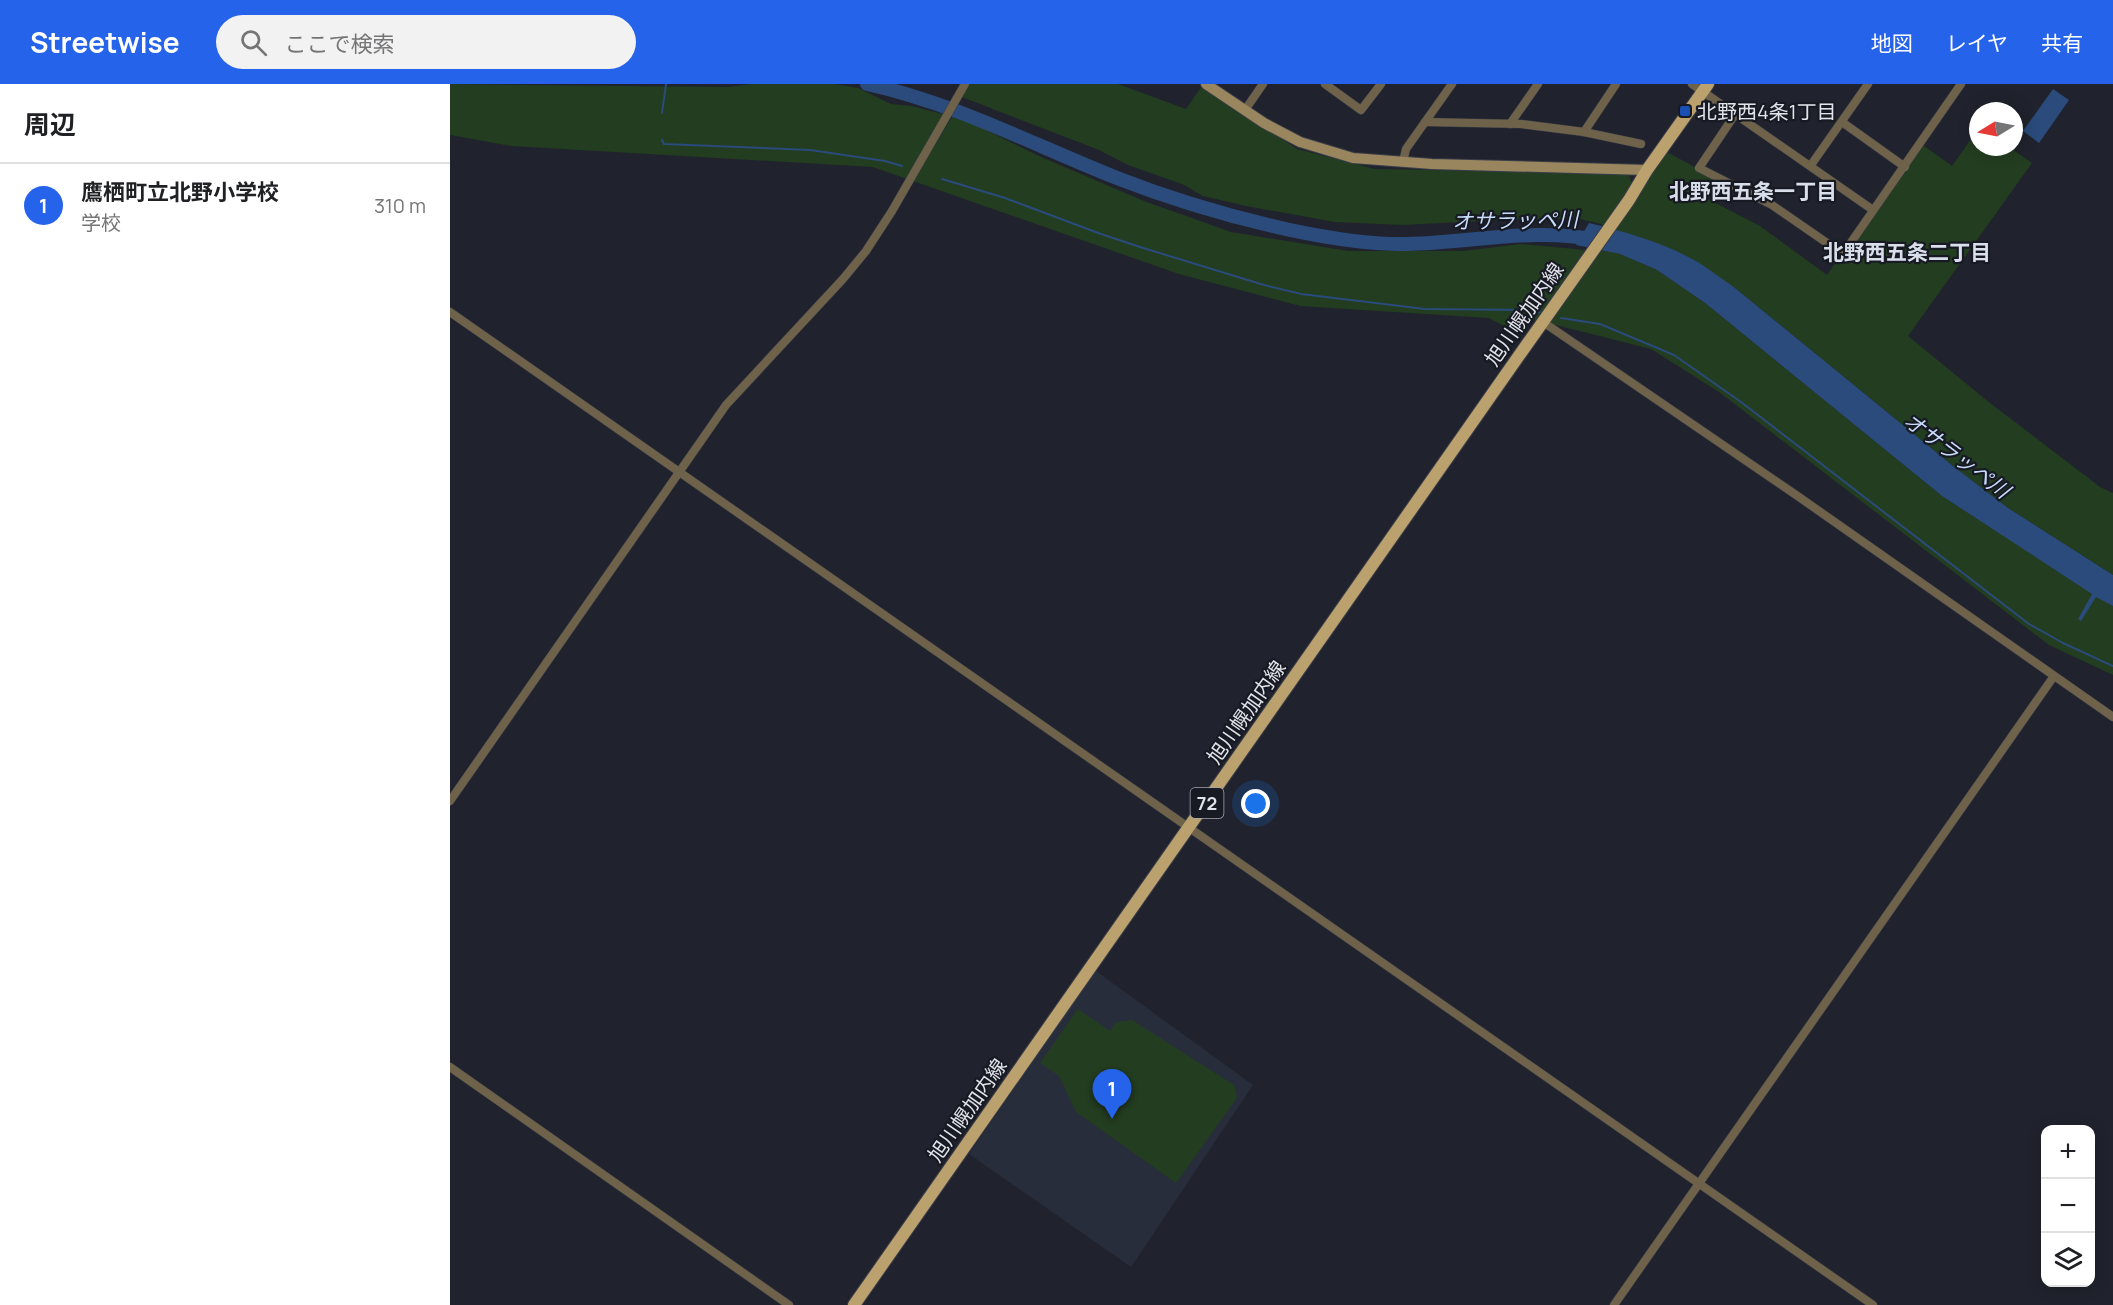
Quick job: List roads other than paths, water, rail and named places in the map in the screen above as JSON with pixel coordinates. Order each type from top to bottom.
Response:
[{"type":"main road","name":"72","points":[[1647,170],[1701,86]]},
{"type":"main road","name":"旭川幌加内線","points":[[854,1305],[1189,828],[1456,442],[1629,200],[1647,170]]},
{"type":"street","points":[[450,801],[726,405],[843,279],[866,250],[892,211],[965,84]]},
{"type":"street","points":[[1206,84],[1264,123],[1300,142],[1330,152],[1364,159],[1647,170]]},
{"type":"street","points":[[1245,110],[1263,84]]},
{"type":"street","points":[[1325,84],[1361,110],[1381,84]]},
{"type":"street","points":[[1403,162],[1406,149],[1452,84]]},
{"type":"street","points":[[1510,124],[1538,84]]},
{"type":"street","points":[[1584,132],[1616,84]]},
{"type":"street","points":[[1811,165],[1868,84]]},
{"type":"street","points":[[1736,113],[1699,168],[1772,205],[1843,254],[1961,84]]},
{"type":"street","points":[[1701,86],[1873,210]]},
{"type":"street","points":[[1425,122],[1510,124],[1584,132],[1641,144]]},
{"type":"street","points":[[1842,122],[1905,166]]},
{"type":"street","points":[[450,312],[1873,1305]]},
{"type":"street","points":[[1543,322],[1818,510],[2113,717]]},
{"type":"street","points":[[1614,1305],[2054,676]]},
{"type":"street","points":[[450,1067],[789,1305]]},
{"type":"water","points":[[2053,89],[2069,100],[2039,143],[2023,131]]},
{"type":"water","points":[[1589,223],[1670,248],[1696,261],[1735,288],[1953,466],[2008,508],[2113,575],[2113,606],[2096,597],[2081,621],[2078,619],[2092,594],[1942,496],[1705,303],[1657,270],[1620,254],[1576,245]]},
{"type":"waterway","points":[[662,113],[666,84]]},
{"type":"waterway","name":"オサラッペ川","points":[[867,84],[962,113],[1159,194],[1224,214],[1290,230],[1348,240],[1392,244],[1526,235],[1574,236],[1597,240]]},
{"type":"waterway","points":[[662,140],[664,144],[810,150],[885,161],[902,166]]},
{"type":"waterway","points":[[942,179],[1005,198],[1140,247],[1301,294],[1425,309],[1540,312]]},
{"type":"waterway","points":[[1561,318],[1600,324],[1674,355],[1741,402],[2029,624],[2113,666]]},
{"type":"place","name":"北野西4条1丁目","points":[[1685,111]]},
{"type":"place","name":"鷹栖町立北野小学校","points":[[1112,1119]]},
{"type":"district","name":"北野西五条一丁目","points":[[1753,191]]},
{"type":"district","name":"北野西五条二丁目","points":[[1907,252]]}]
